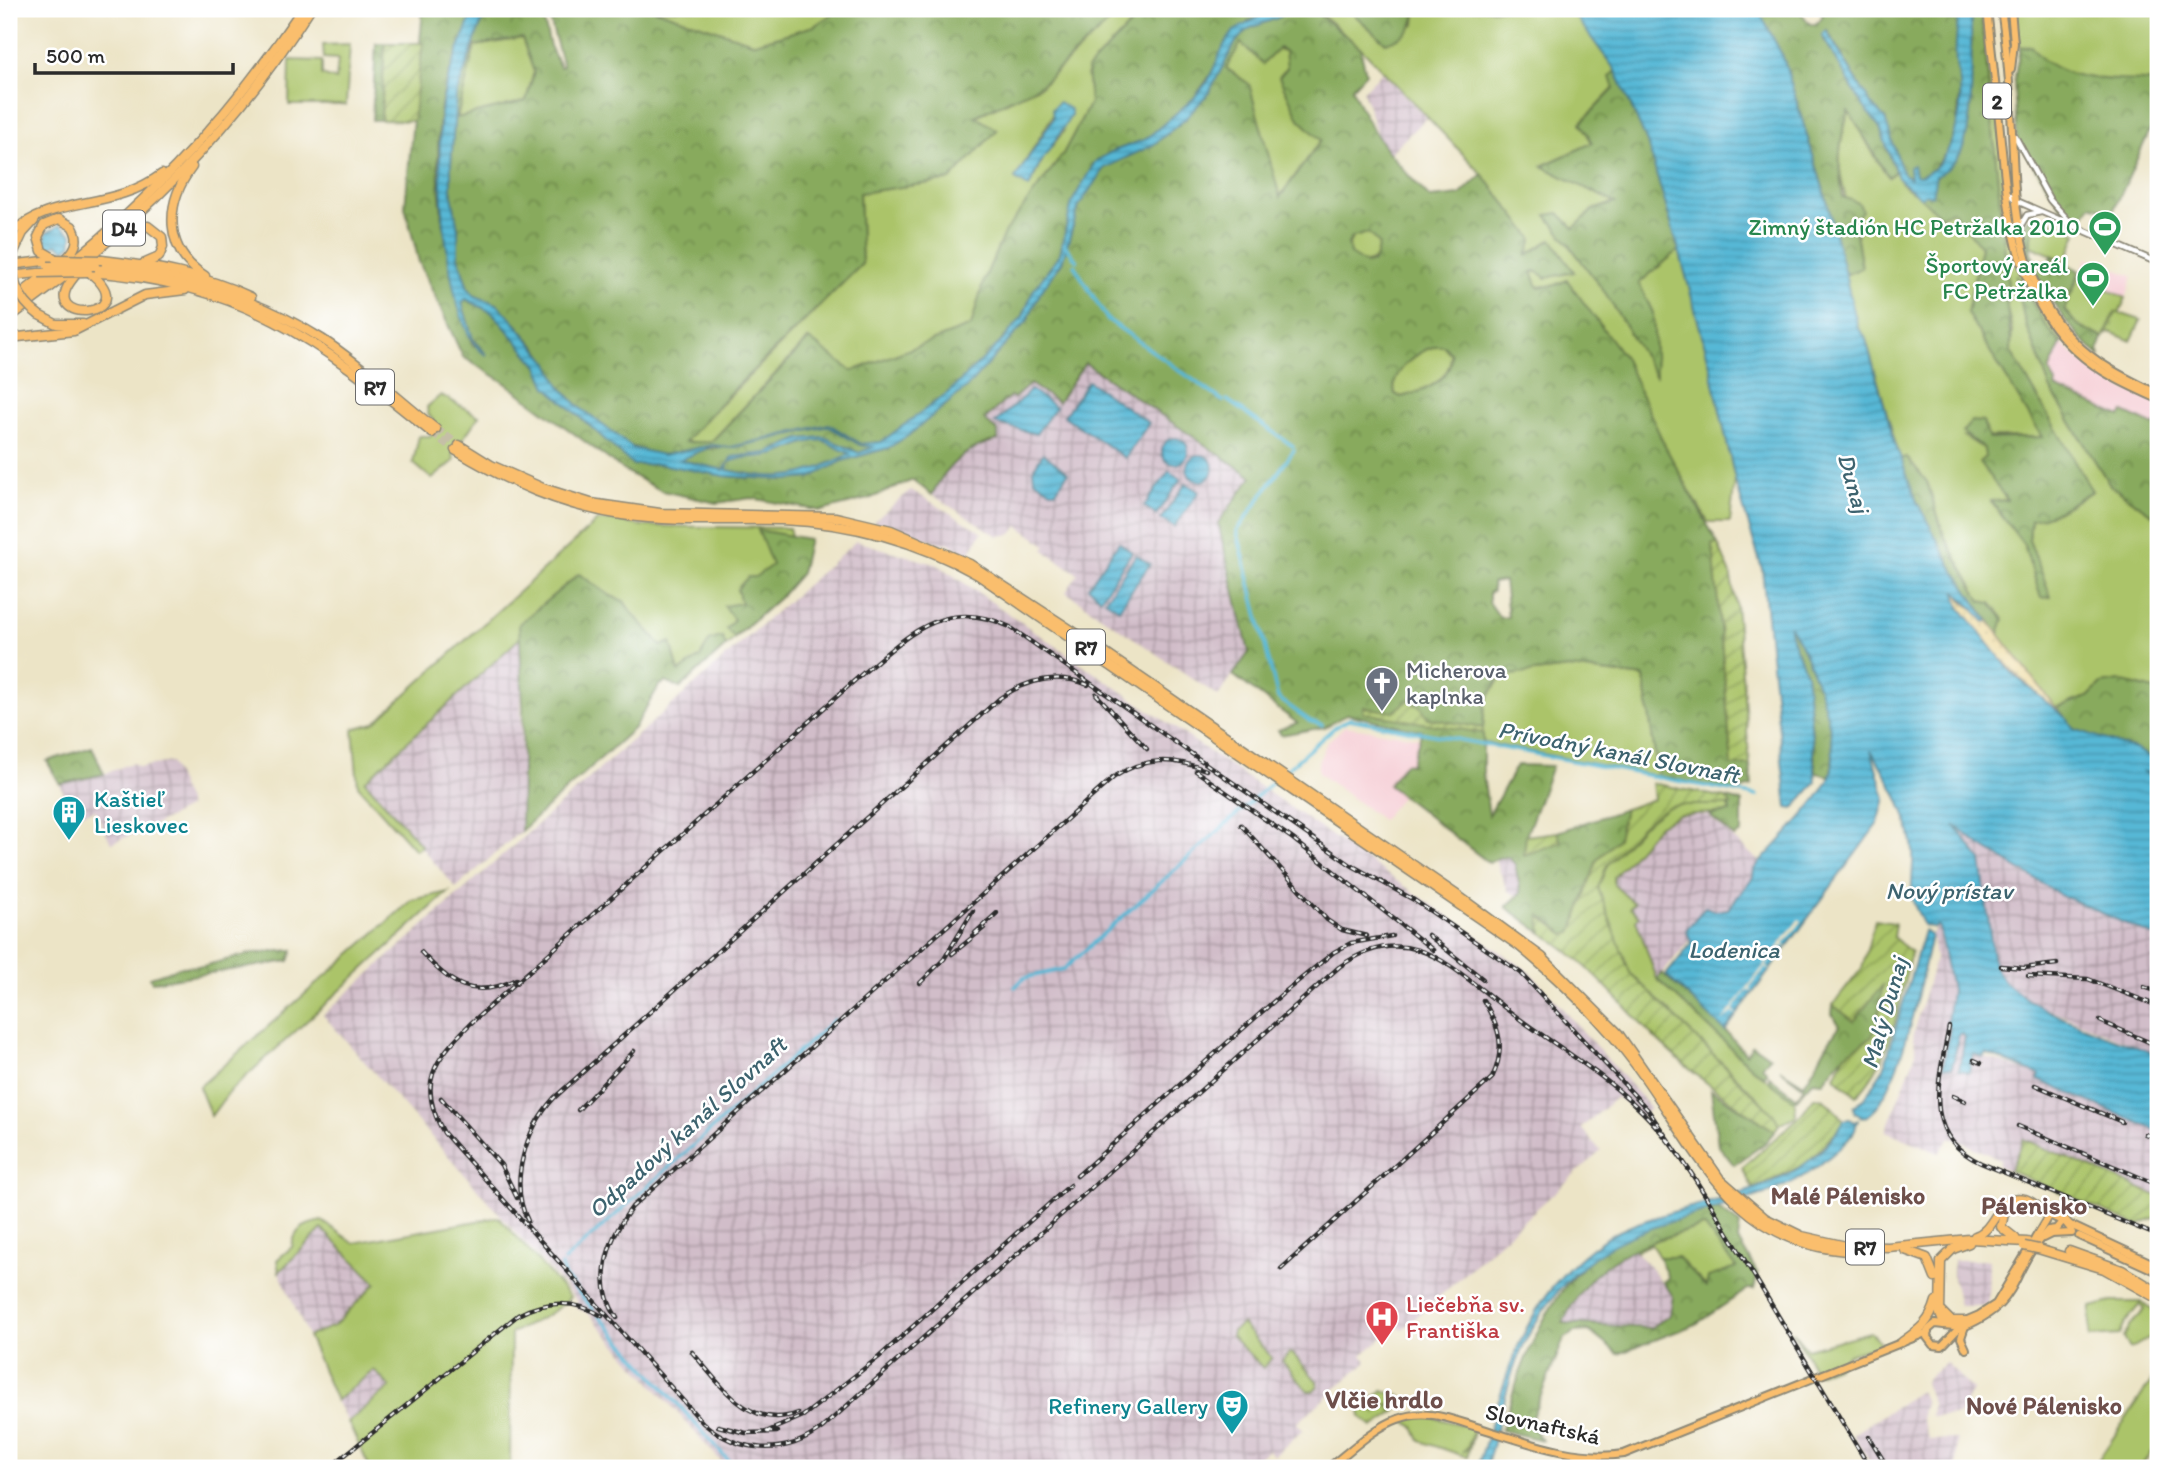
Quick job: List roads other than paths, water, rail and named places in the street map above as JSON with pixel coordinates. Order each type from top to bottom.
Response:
[{"type":"highway","name":"D4","points":[[9,309],[88,248],[176,165],[249,82],[302,9]]},
{"type":"highway","name":"D4","points":[[9,318],[65,277],[125,226],[176,177],[225,123],[310,9]]},
{"type":"highway","points":[[212,281],[186,260],[172,229],[174,197],[192,167],[225,123]]},
{"type":"highway","points":[[9,235],[29,219],[45,213],[123,195],[176,165]]},
{"type":"highway","points":[[9,324],[74,277],[129,230],[192,167]]},
{"type":"highway","points":[[45,213],[26,229],[14,252],[12,269],[16,286],[25,303],[38,315],[68,325],[102,318]]},
{"type":"highway","points":[[9,303],[74,251],[77,240],[75,231],[67,222],[59,219],[44,225],[38,237],[43,251],[56,259]]},
{"type":"highway","points":[[9,267],[56,259],[95,266],[137,264],[157,258],[162,250],[163,239],[151,226],[138,226],[129,230]]},
{"type":"highway","points":[[137,264],[212,281],[265,304],[270,310]]},
{"type":"highway","points":[[74,277],[67,288],[67,302],[76,312],[90,313],[102,304],[105,292],[95,266]]},
{"type":"highway","name":"R7","points":[[9,267],[95,266],[177,278],[270,310],[341,352],[434,431],[316,343],[269,317],[209,293],[95,266],[9,276]]},
{"type":"highway","points":[[9,338],[62,334],[102,318],[134,299],[157,292],[178,290],[209,293]]},
{"type":"highway","name":"R7","points":[[457,447],[543,488],[592,503],[660,513],[836,517],[891,530],[970,564],[1027,599],[1508,931],[1568,980],[1630,1053],[1711,1173],[1766,1222],[1799,1241],[1834,1250],[1905,1250],[1988,1238],[2039,1245],[2107,1264],[2158,1292]]},
{"type":"highway","points":[[1988,1238],[2001,1206],[2012,1199],[2027,1200],[2044,1221]]},
{"type":"highway","points":[[2024,1243],[2001,1227],[2004,1210],[2013,1204],[2022,1203],[2044,1221]]},
{"type":"highway","points":[[2044,1221],[2059,1213],[2071,1230]]},
{"type":"highway","name":"R7","points":[[1766,1222],[1801,1236],[1846,1246],[1888,1247],[1969,1241]]},
{"type":"highway","points":[[1902,1342],[1925,1324],[1938,1304],[1941,1261],[1953,1249],[1969,1241]]},
{"type":"highway","name":"R7","points":[[2039,1245],[2104,1269],[2158,1299]]},
{"type":"highway","points":[[1905,1250],[1919,1253],[1931,1262],[1935,1272],[1939,1322]]},
{"type":"highway","points":[[1938,1304],[1949,1320],[1963,1324]]},
{"type":"main road","name":"2","points":[[1987,9],[2006,189],[2019,259],[2030,289],[2047,318],[2090,363],[2158,397]]},
{"type":"main road","name":"2","points":[[2001,9],[2019,233],[2034,282],[2064,330],[2098,361],[2158,397]]},
{"type":"main road","points":[[2009,86],[2014,46],[2011,9]]},
{"type":"main road","points":[[1939,1322],[1950,1336],[2001,1298],[2044,1221],[2057,1214],[2061,1223],[2071,1230],[2158,1272]]},
{"type":"main road","points":[[2044,1221],[2056,1229],[2061,1223]]},
{"type":"main road","points":[[2044,1221],[2157,1265]]},
{"type":"main road","points":[[2039,1245],[2044,1221]]},
{"type":"main road","points":[[1914,1341],[1939,1322],[1963,1324],[1988,1315],[2003,1304],[2039,1245],[2051,1234],[2071,1230]]},
{"type":"main road","points":[[1931,1341],[1928,1332],[1939,1322]]},
{"type":"main road","points":[[1931,1341],[1930,1333],[1939,1322]]},
{"type":"main road","points":[[1963,1324],[1961,1338],[1966,1349]]},
{"type":"main road","name":"Slovnaftská","points":[[1328,1468],[1389,1423],[1410,1415],[1440,1416],[1580,1455],[1624,1454],[1914,1341],[1928,1332]]},
{"type":"main road","name":"Slovnaftská","points":[[1835,1371],[1902,1342],[1943,1343],[1950,1336]]},
{"type":"street","points":[[2012,127],[2017,143],[2053,204],[2064,218],[2077,226]]},
{"type":"street","points":[[2006,189],[2016,200],[2158,263]]},
{"type":"street","points":[[2019,233],[2025,216],[2044,213]]},
{"type":"water","points":[[474,9],[486,9],[456,95],[451,164],[451,189],[458,229],[458,257],[468,288],[475,296],[497,304],[508,315],[549,363],[560,386],[579,407],[633,448],[663,455],[712,445],[731,447],[829,424],[861,444],[881,442],[950,391],[1003,340],[1023,316],[1033,291],[1060,254],[1072,202],[1095,162],[1111,152],[1146,139],[1194,98],[1208,81],[1224,45],[1234,31],[1273,9],[1286,11],[1280,17],[1250,28],[1237,40],[1208,94],[1184,120],[1153,145],[1104,168],[1079,206],[1062,262],[1040,293],[1027,321],[966,388],[909,435],[888,448],[842,461],[810,478],[786,480],[724,476],[660,464],[633,465],[547,387],[538,366],[493,313],[466,299],[462,303],[473,339],[487,355],[472,341],[461,315],[446,240],[440,127],[444,93],[451,68]],"holes":[[[828,426],[860,445],[873,447],[859,453],[824,437],[800,439],[768,453],[732,457],[728,463],[740,458],[773,455],[805,443],[823,440],[850,454],[804,473],[777,477],[727,470],[728,464],[724,470],[680,460],[712,446],[731,448]]]},
{"type":"water","points":[[1570,9],[1758,9],[1783,57],[1827,201],[1858,328],[1865,336],[1894,440],[1917,502],[1952,567],[1988,621],[1985,622],[1955,590],[1960,607],[2013,674],[2067,719],[2074,729],[2137,750],[2158,761],[2158,776],[2142,771],[2158,782],[2158,938],[2061,895],[1981,846],[1954,825],[1981,860],[1994,965],[2004,980],[2020,994],[2066,1019],[2158,1055],[2158,1131],[2038,1080],[2040,1075],[1986,1053],[1983,1057],[1973,1054],[1969,1072],[1959,1070],[1965,1037],[1962,1033],[1959,1035],[1952,1068],[1943,1067],[1950,1028],[1947,1024],[1951,990],[1939,928],[1937,925],[1935,928],[1923,925],[1914,904],[1913,851],[1908,823],[1892,786],[1871,750],[1885,798],[1878,823],[1725,1031],[1666,975],[1692,943],[1686,930],[1705,907],[1716,911],[1728,909],[1753,877],[1754,869],[1820,794],[1832,768],[1833,749],[1830,727],[1816,681],[1790,627],[1789,631],[1806,673],[1816,782],[1793,809],[1787,808],[1762,569],[1735,480],[1711,369],[1679,250],[1647,142],[1616,71]]},
{"type":"water","points":[[1959,9],[1971,9],[1972,83],[1969,123],[1958,158],[1936,176],[1932,196],[1926,194],[1921,198],[1898,178],[1880,128],[1862,104],[1822,35],[1826,30],[1871,104],[1885,119],[1903,174],[1910,178],[1909,167],[1913,165],[1915,175],[1920,176],[1931,170],[1940,162],[1953,138],[1960,110],[1960,82],[1956,64]]},
{"type":"water","points":[[1059,102],[1071,110],[1071,116],[1038,167],[1029,187],[1015,179],[1053,119],[1052,109]]},
{"type":"water","points":[[60,225],[72,234],[72,244],[65,250],[57,244],[49,248],[45,241],[46,233]]},
{"type":"water","points":[[1088,381],[1149,423],[1125,458],[1064,416]]},
{"type":"water","points":[[1031,390],[1056,407],[1036,434],[995,423]]},
{"type":"water","points":[[1175,438],[1184,442],[1188,451],[1184,460],[1175,464],[1166,460],[1162,451],[1166,442]]},
{"type":"water","points":[[1043,453],[1068,473],[1056,491],[1051,491],[1034,479],[1033,470]]},
{"type":"water","points":[[1200,455],[1209,459],[1213,468],[1209,477],[1200,481],[1191,477],[1187,468],[1191,459]]},
{"type":"water","points":[[1169,471],[1181,479],[1156,515],[1144,506]]},
{"type":"water","points":[[1186,483],[1199,492],[1174,527],[1161,519]]},
{"type":"water","points":[[1119,542],[1132,552],[1101,598],[1088,587]]},
{"type":"water","points":[[1136,555],[1150,564],[1119,609],[1105,600]]},
{"type":"water","points":[[1924,931],[1931,936],[1907,1037],[1886,1092],[1875,1110],[1862,1118],[1855,1112],[1854,1106],[1864,1099],[1884,1068]]},
{"type":"water","points":[[1850,1119],[1854,1122],[1859,1120],[1852,1135],[1841,1147],[1800,1178],[1763,1194],[1644,1231],[1596,1256],[1574,1274],[1553,1297],[1524,1343],[1511,1378],[1486,1468],[1477,1468],[1518,1346],[1543,1300],[1573,1264],[1598,1244],[1626,1228],[1654,1217],[1746,1192],[1776,1180],[1802,1166],[1826,1146],[1844,1120]]},
{"type":"waterway","points":[[1064,244],[1077,261]]},
{"type":"waterway","points":[[1074,265],[1107,319],[1223,401]]},
{"type":"waterway","points":[[1227,400],[1293,446]]},
{"type":"waterway","points":[[1294,450],[1237,531],[1278,698],[1310,721],[1322,725]]},
{"type":"waterway","name":"Prívodný kanál Slovnaft","points":[[1285,771],[1335,727],[1350,719],[1757,796]]},
{"type":"waterway","name":"Prívodný kanál Slovnaft","points":[[1015,987],[1024,978],[1064,969],[1273,782]]},
{"type":"waterway","name":"Odpadový kanál Slovnaft","points":[[564,1261],[834,1020]]},
{"type":"waterway","name":"Odpadový kanál Slovnaft","points":[[561,1266],[564,1276],[593,1309]]},
{"type":"waterway","name":"Odpadový kanál Slovnaft","points":[[599,1316],[735,1468]]},
{"type":"tunnel","points":[[436,429],[459,445]]},
{"type":"tunnel","points":[[432,433],[455,450]]},
{"type":"railway","points":[[1693,1176],[1648,1110],[1521,973],[1414,900],[1351,865],[1010,627],[987,619],[966,616],[929,624],[912,634],[862,674],[470,1024],[439,1061],[430,1086],[431,1100],[444,1133],[703,1423],[731,1441],[762,1448],[777,1447],[792,1444],[822,1428],[1339,967],[1364,953],[1386,947],[1407,947],[1427,953],[1466,977],[1618,1090],[1652,1122],[1700,1186],[1870,1468]]},
{"type":"railway","points":[[528,1221],[520,1190],[523,1156],[535,1125],[554,1098],[1000,698],[1042,680],[1065,679],[1088,685]]},
{"type":"railway","points":[[1096,694],[1147,749]]},
{"type":"railway","points":[[617,1318],[609,1304],[604,1275],[610,1246],[632,1207],[1114,777],[1125,770],[1159,761],[1182,763],[1206,770]]},
{"type":"railway","points":[[1196,771],[1293,839],[1433,950]]},
{"type":"railway","points":[[1241,825],[1327,920],[1342,930],[1367,936]]},
{"type":"railway","points":[[920,983],[944,959],[973,911]]},
{"type":"railway","points":[[975,933],[997,913]]},
{"type":"railway","points":[[952,954],[984,928]]},
{"type":"railway","points":[[1428,935],[1483,979]]},
{"type":"railway","points":[[1077,1176],[1281,995],[1334,952],[1351,943],[1392,936]]},
{"type":"railway","points":[[421,952],[442,973],[463,986],[487,989],[516,979]]},
{"type":"railway","points":[[2001,966],[2024,968],[2057,964]]},
{"type":"railway","points":[[2028,976],[2088,979],[2158,1006]]},
{"type":"railway","points":[[2144,987],[2158,992]]},
{"type":"railway","points":[[1281,1269],[1492,1078],[1499,1057],[1499,1038],[1494,1020],[1483,1000]]},
{"type":"railway","points":[[2100,1021],[2158,1046]]},
{"type":"railway","points":[[1949,1027],[1941,1067],[1938,1104],[1941,1122],[1949,1137],[1962,1151],[1981,1163],[2158,1236]]},
{"type":"railway","points":[[578,1110],[634,1051]]},
{"type":"railway","points":[[1974,1060],[1981,1063]]},
{"type":"railway","points":[[2035,1085],[2122,1122]]},
{"type":"railway","points":[[1953,1096],[1965,1101]]},
{"type":"railway","points":[[441,1098],[501,1165],[517,1198]]},
{"type":"railway","points":[[2018,1126],[2158,1185]]},
{"type":"railway","points":[[2145,1134],[2158,1139]]},
{"type":"railway","points":[[766,1432],[803,1416],[879,1357],[1070,1185]]},
{"type":"railway","points":[[329,1468],[518,1315],[539,1307],[561,1304],[582,1307],[602,1316]]},
{"type":"railway","points":[[692,1352],[725,1390],[750,1410],[765,1416],[781,1417],[798,1413]]},
{"type":"railway","points":[[718,1426],[746,1433],[777,1432]]},
{"type":"railway","points":[[1869,1437],[1888,1468]]},
{"type":"place","name":"Zimný štadión HC Petržalka 2010","points":[[2105,257]]},
{"type":"place","name":"Športový areál FC Petržalka","points":[[2093,308]]},
{"type":"place","name":"Micherova kaplnka","points":[[1382,713]]},
{"type":"place","name":"Kaštieľ Lieskovec","points":[[69,842]]},
{"type":"place","name":"Liečebňa sv. Františka","points":[[1382,1347]]},
{"type":"place","name":"Refinery Gallery","points":[[1232,1436]]},
{"type":"district","name":"Malé Pálenisko","points":[[1848,1195]]},
{"type":"district","name":"Pálenisko","points":[[2034,1205]]},
{"type":"district","name":"Vlčie hrdlo","points":[[1384,1399]]},
{"type":"district","name":"Nové Pálenisko","points":[[2044,1405]]},
{"type":"water label","name":"Dunaj","points":[[1854,483]]},
{"type":"water label","name":"Nový prístav","points":[[1949,890]]},
{"type":"water label","name":"Lodenica","points":[[1734,949]]},
{"type":"water label","name":"Malý Dunaj","points":[[1884,1013]]}]
